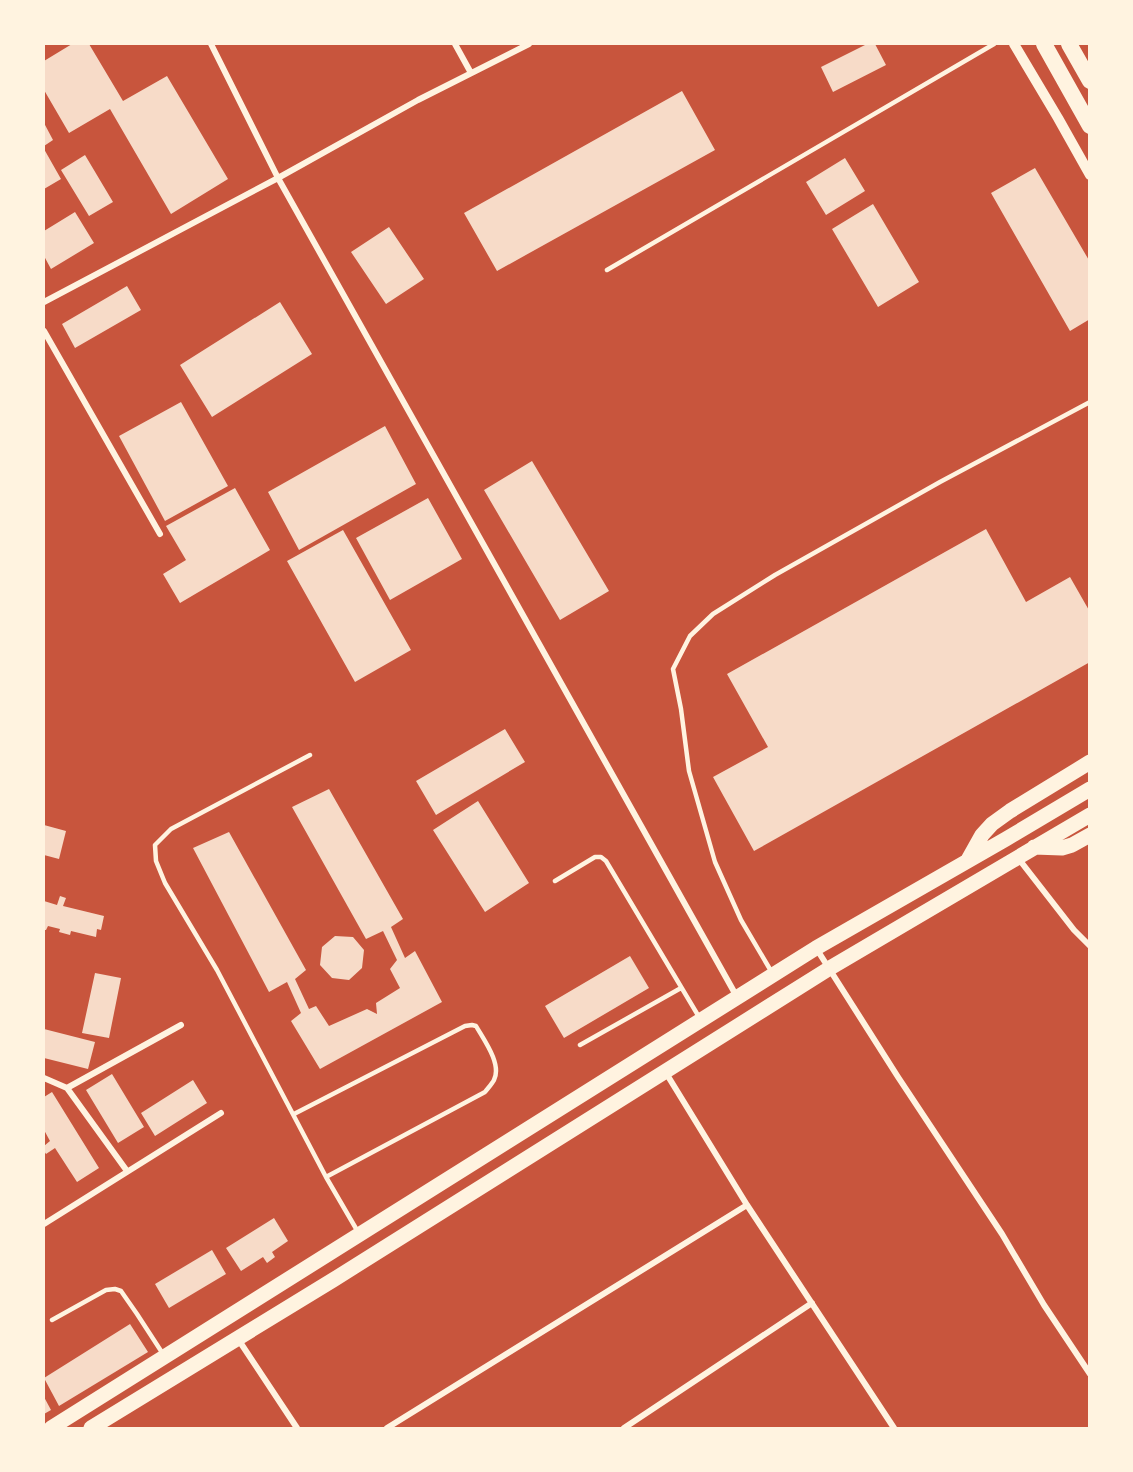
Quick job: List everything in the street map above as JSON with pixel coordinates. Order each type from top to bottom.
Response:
[{"type":"highway","points":[[1044,44],[1089,126]]},
{"type":"highway","points":[[1069,44],[1089,81]]},
{"type":"main road","points":[[966,862],[982,835],[992,824],[1089,762]]},
{"type":"main road","points":[[51,1428],[816,948],[1089,789]]},
{"type":"main road","points":[[91,1428],[238,1339],[829,969],[1089,814]]},
{"type":"main road","points":[[1034,847],[1062,848],[1089,835]]},
{"type":"main road","points":[[447,1179],[460,1199]]},
{"type":"street","points":[[211,44],[278,178],[737,997]]},
{"type":"street","points":[[455,44],[471,73]]},
{"type":"street","points":[[44,302],[278,178],[418,100],[529,44]]},
{"type":"street","points":[[1014,44],[1089,175]]},
{"type":"street","points":[[44,331],[160,534]]},
{"type":"street","points":[[1018,857],[1089,946]]},
{"type":"street","points":[[816,948],[1002,1234],[1044,1305],[1089,1374]]},
{"type":"street","points":[[67,1088],[181,1025]]},
{"type":"street","points":[[665,1071],[747,1205],[894,1428]]},
{"type":"street","points":[[44,1078],[67,1088],[127,1171]]},
{"type":"street","points":[[44,1224],[221,1113]]},
{"type":"street","points":[[387,1428],[747,1205]]},
{"type":"street","points":[[624,1428],[812,1304]]},
{"type":"street","points":[[238,1339],[297,1428]]},
{"type":"lane","points":[[607,270],[994,44]]},
{"type":"lane","points":[[773,975],[741,920],[715,862],[689,771],[673,669],[690,636],[713,614],[775,575],[940,482],[1089,402]]},
{"type":"lane","points":[[310,755],[171,829],[155,844],[156,861],[165,883],[218,970],[326,1177],[360,1234]]},
{"type":"lane","points":[[555,881],[595,857],[601,857],[606,861],[701,1020]]},
{"type":"lane","points":[[580,1045],[681,988]]},
{"type":"lane","points":[[294,1114],[465,1026],[476,1026],[492,1053],[495,1078],[485,1092],[326,1177]]},
{"type":"lane","points":[[52,1320],[106,1290],[115,1289],[121,1291],[165,1357]]},
{"type":"building","points":[[72,44],[89,44],[123,101],[167,76],[228,179],[171,214],[110,109],[69,133],[44,90],[44,61]]},
{"type":"building","points":[[867,44],[875,44],[886,65],[833,92],[821,67]]},
{"type":"building","points":[[682,91],[715,150],[497,271],[464,213]]},
{"type":"building","points":[[44,123],[53,140],[44,146]]},
{"type":"building","points":[[44,149],[61,179],[44,189]]},
{"type":"building","points":[[85,155],[113,202],[89,216],[61,170]]},
{"type":"building","points":[[845,158],[865,191],[826,215],[806,182]]},
{"type":"building","points":[[1035,168],[1090,262],[1090,319],[1070,331],[991,193]]},
{"type":"building","points":[[873,204],[919,282],[878,307],[832,229]]},
{"type":"building","points":[[75,212],[94,243],[51,269],[44,256],[44,231]]},
{"type":"building","points":[[389,227],[424,279],[386,304],[351,252]]},
{"type":"building","points":[[127,286],[141,310],[75,348],[62,324]]},
{"type":"building","points":[[280,302],[312,354],[212,417],[180,365]]},
{"type":"building","points":[[181,402],[228,486],[165,521],[119,436]]},
{"type":"building","points":[[385,426],[416,484],[299,550],[268,492]]},
{"type":"building","points":[[532,461],[609,591],[560,620],[484,490]]},
{"type":"building","points":[[235,488],[270,550],[180,603],[163,574],[186,560],[166,526]]},
{"type":"building","points":[[428,498],[462,559],[390,600],[356,538]]},
{"type":"building","points":[[986,529],[1026,602],[1070,577],[1090,612],[1090,662],[754,851],[713,777],[768,747],[727,674]]},
{"type":"building","points":[[343,530],[411,650],[355,682],[287,561]]},
{"type":"building","points":[[505,729],[525,762],[436,815],[416,781]]},
{"type":"building","points":[[329,789],[403,919],[391,927],[405,958],[415,951],[442,1002],[320,1069],[291,1021],[301,1013],[287,982],[269,992],[193,848],[229,832],[306,970],[295,979],[309,1009],[316,1006],[329,1026],[367,1009],[377,1014],[376,1003],[400,988],[390,969],[397,960],[383,931],[366,939],[292,807]]},
{"type":"building","points":[[478,801],[529,883],[485,912],[433,830]]},
{"type":"building","points":[[44,825],[66,831],[59,859],[44,855]]},
{"type":"building","points":[[60,896],[66,898],[63,906],[104,916],[101,930],[97,929],[96,937],[71,931],[70,935],[48,926],[44,930],[44,901],[57,905]]},
{"type":"building","points":[[335,936],[353,937],[364,950],[362,968],[349,980],[332,978],[320,965],[322,947]]},
{"type":"building","points":[[630,956],[649,988],[564,1038],[545,1006]]},
{"type":"building","points":[[95,973],[121,978],[109,1038],[82,1033]]},
{"type":"building","points":[[44,1029],[95,1042],[88,1069],[44,1058]]},
{"type":"building","points":[[112,1074],[144,1127],[118,1143],[86,1090]]},
{"type":"building","points":[[193,1080],[207,1103],[155,1136],[141,1113]]},
{"type":"building","points":[[52,1092],[99,1168],[77,1182],[55,1148],[46,1154],[44,1151],[44,1146],[50,1141],[44,1130],[44,1097]]},
{"type":"building","points":[[274,1218],[288,1241],[272,1252],[275,1257],[267,1263],[263,1257],[241,1271],[226,1248]]},
{"type":"building","points":[[212,1250],[226,1274],[169,1308],[155,1284]]},
{"type":"building","points":[[130,1324],[148,1352],[59,1406],[44,1378]]},
{"type":"building","points":[[44,1397],[51,1410],[44,1414]]}]
